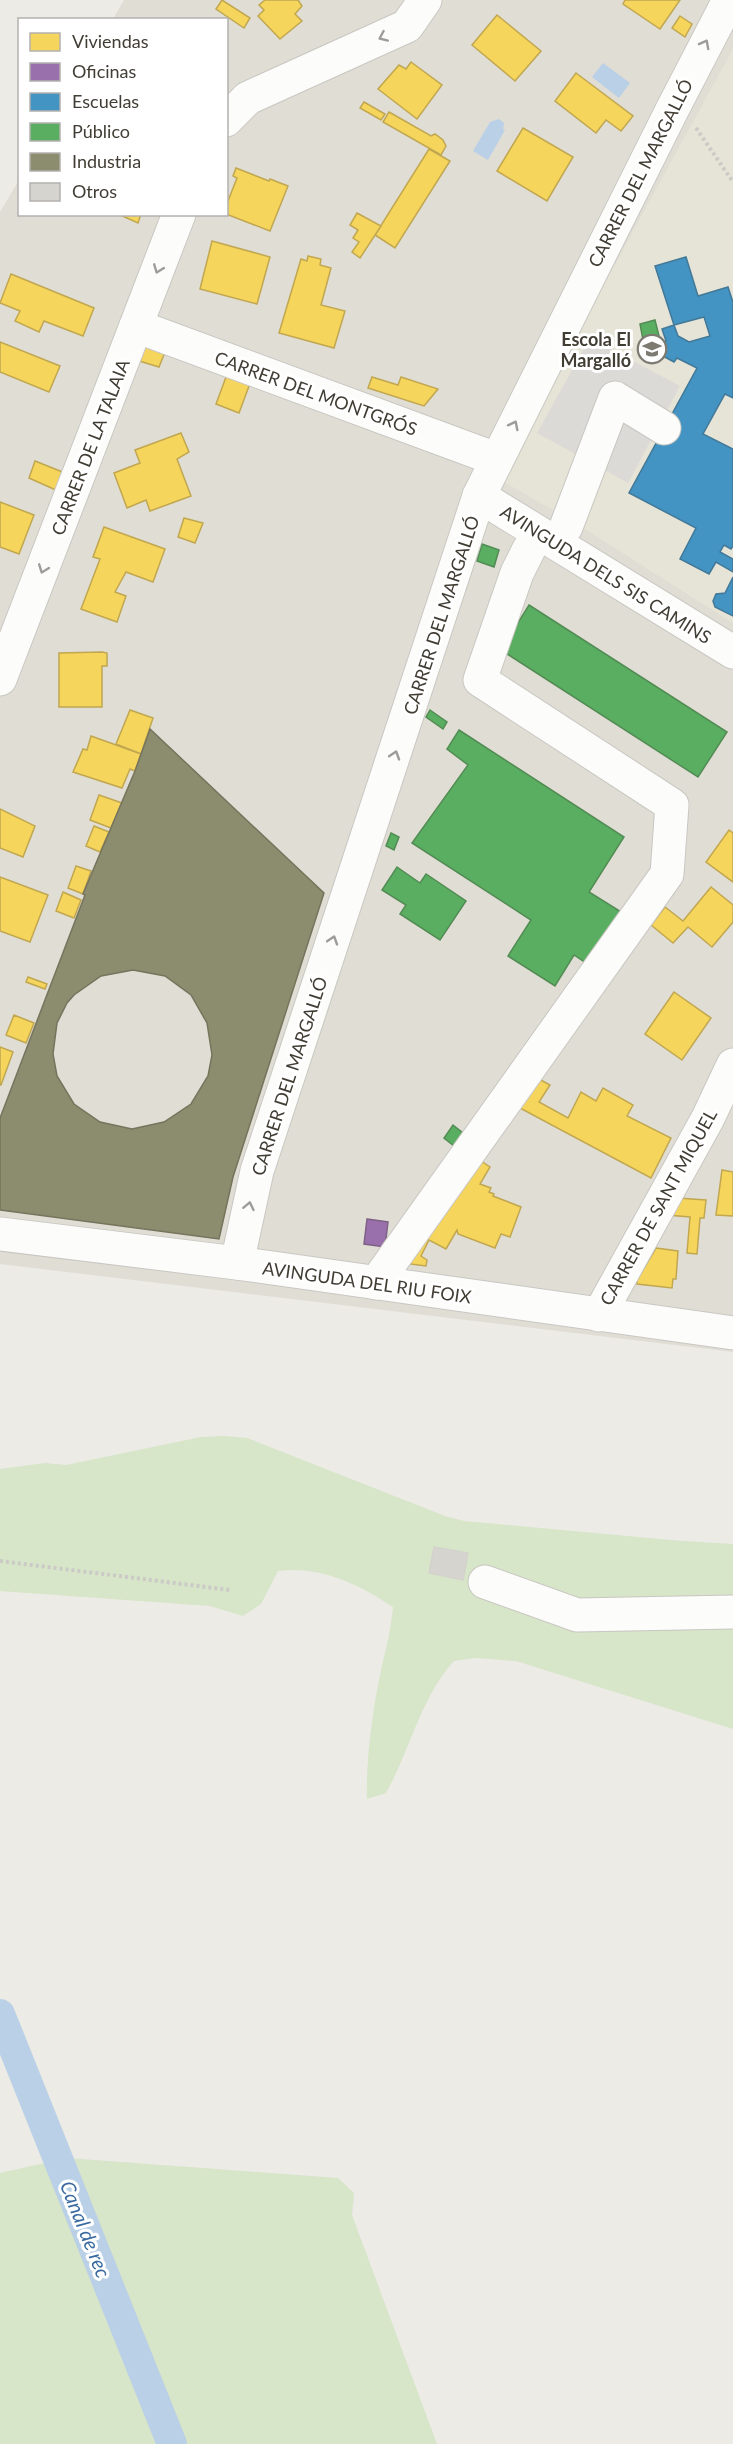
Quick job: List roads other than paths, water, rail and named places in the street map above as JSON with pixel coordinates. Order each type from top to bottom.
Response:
[{"type":"street","points":[[228,118],[248,98],[407,26],[425,0]]},
{"type":"street","name":"CARRER DEL MARGALLÓ","points":[[237,1263],[257,1171],[479,496],[729,0]]},
{"type":"street","name":"CARRER DE LA TALAIA","points":[[0,679],[178,216]]},
{"type":"street","name":"CARRER DEL MONTGRÓS","points":[[136,326],[496,459]]},
{"type":"street","points":[[566,527],[615,398],[664,428]]},
{"type":"street","name":"AVINGUDA DELS SIS CAMINS","points":[[479,496],[733,652]]},
{"type":"street","points":[[376,1283],[666,874],[672,805],[480,680],[517,573],[530,549]]},
{"type":"street","name":"CARRER DE SANT MIQUEL","points":[[599,1315],[720,1120],[733,1065]]},
{"type":"street","name":"AVINGUDA DEL RIU FOIX","points":[[0,1234],[237,1263],[733,1333]]},
{"type":"street","points":[[485,1582],[577,1615],[733,1612]]},
{"type":"water","points":[[603,63],[630,83],[619,98],[592,77]]},
{"type":"water","points":[[499,119],[504,123],[503,129],[505,130],[488,160],[473,151],[490,122]]},
{"type":"waterway","name":"Canal de rec","points":[[0,2014],[172,2444]]},
{"type":"place","name":"Escola El Margalló","points":[[652,349]]}]
